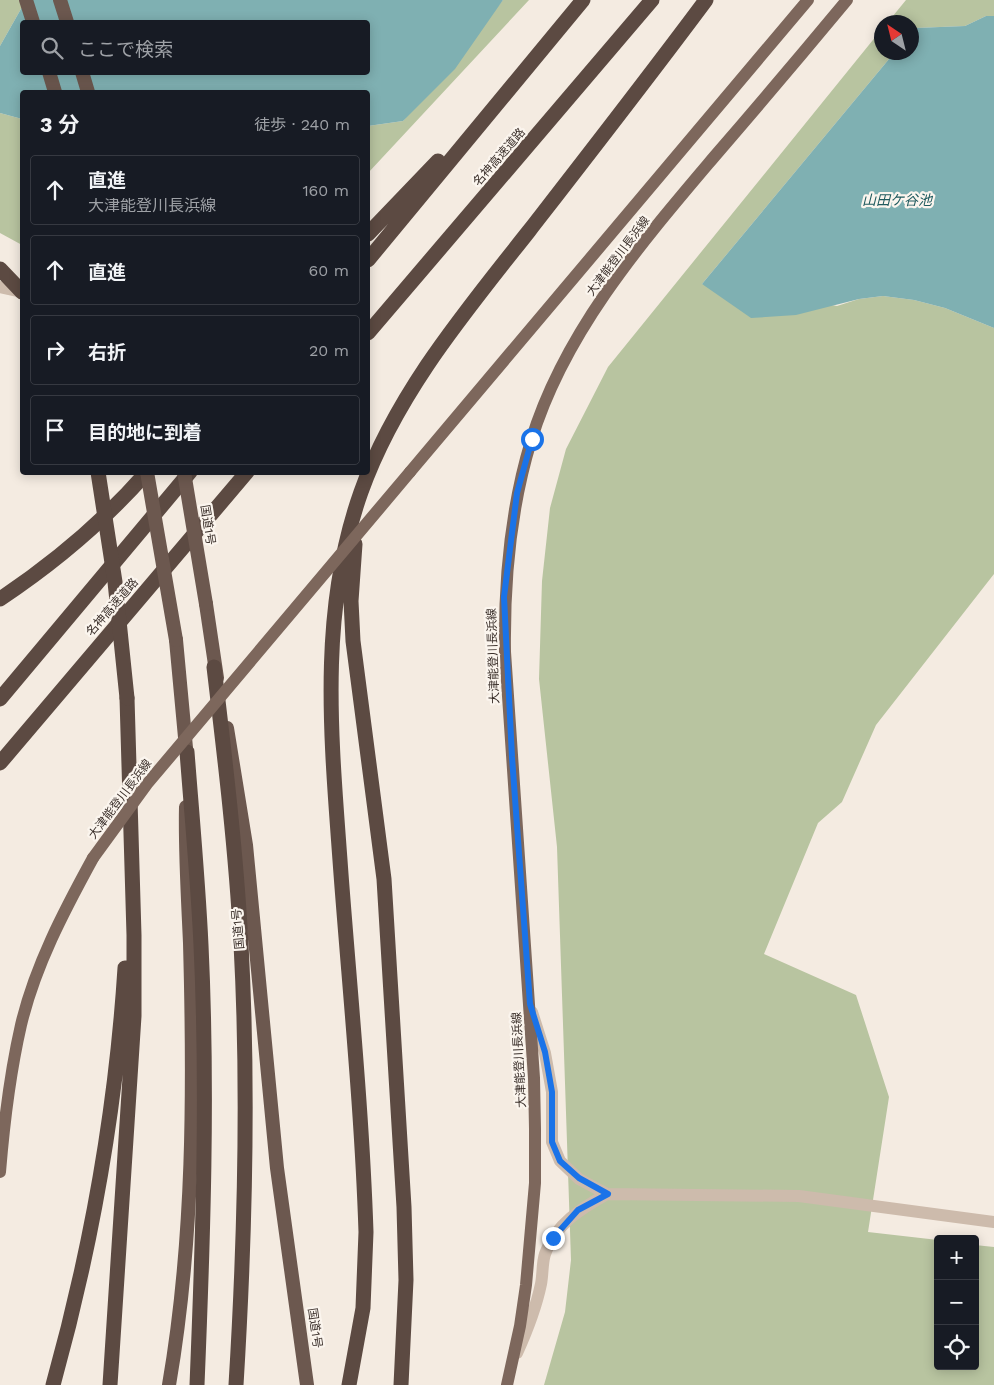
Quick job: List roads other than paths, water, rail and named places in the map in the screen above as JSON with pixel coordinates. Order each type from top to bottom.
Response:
[{"type":"highway","points":[[26,0],[32,20]]},
{"type":"highway","points":[[60,0],[66,20]]},
{"type":"highway","points":[[370,258],[583,0]]},
{"type":"highway","name":"名神高速道路","points":[[370,331],[652,0]]},
{"type":"highway","points":[[370,471],[379,450],[418,379],[447,338],[706,0]]},
{"type":"highway","points":[[370,232],[541,50]]},
{"type":"highway","points":[[50,75],[54,90]]},
{"type":"highway","points":[[83,75],[87,90]]},
{"type":"highway","points":[[0,269],[20,290]]},
{"type":"highway","points":[[379,450],[358,524],[352,561],[351,600],[353,641],[384,879],[390,964],[404,1207],[406,1280],[401,1385]]},
{"type":"highway","points":[[98,475],[115,582],[127,698],[134,1016],[110,1385]]},
{"type":"highway","points":[[0,599],[29,580],[86,534],[144,475]]},
{"type":"highway","points":[[148,475],[176,640],[187,752],[201,946],[205,1190],[197,1385]]},
{"type":"highway","name":"国道1号","points":[[184,475],[206,604],[214,666],[233,757],[246,845],[277,1168],[307,1385]]},
{"type":"highway","points":[[0,699],[187,475]]},
{"type":"highway","name":"名神高速道路","points":[[0,763],[245,475]]},
{"type":"highway","points":[[349,1385],[363,1308],[366,1232],[330,714],[330,666],[339,574],[350,525],[368,475]]},
{"type":"highway","points":[[214,666],[241,944],[245,1065],[245,1196],[236,1385]]},
{"type":"highway","points":[[169,1385],[181,1301],[190,1171],[190,943],[185,834],[187,752]]},
{"type":"highway","points":[[53,1385],[84,1258],[112,1100],[121,1030],[132,861]]},
{"type":"main road","name":"大津能登川長浜線","points":[[0,1172],[11,1078],[21,1024],[37,975],[60,918],[93,858],[147,784],[808,0]]},
{"type":"main road","name":"大津能登川長浜線","points":[[506,1385],[521,1318],[535,1183],[534,1078],[511,747],[504,597],[517,493],[532,439],[551,390],[574,346],[610,288],[673,206],[847,0]]},
{"type":"street","points":[[0,288],[20,292]]},
{"type":"street","points":[[530,1004],[545,1052],[552,1092],[552,1142],[560,1161],[579,1178],[608,1194],[799,1196],[994,1222]]},
{"type":"street","points":[[511,1367],[529,1325],[541,1285],[545,1254],[553,1238],[578,1210],[608,1194]]},
{"type":"water","points":[[26,0],[503,0],[455,69],[403,121],[370,126],[370,90],[20,90],[20,118],[0,113],[0,46]]},
{"type":"water","name":"山田ケ谷池","points":[[986,16],[994,16],[994,328],[945,308],[914,300],[883,296],[859,299],[796,315],[751,318],[702,284],[888,60],[919,60],[919,28],[965,26]]}]
